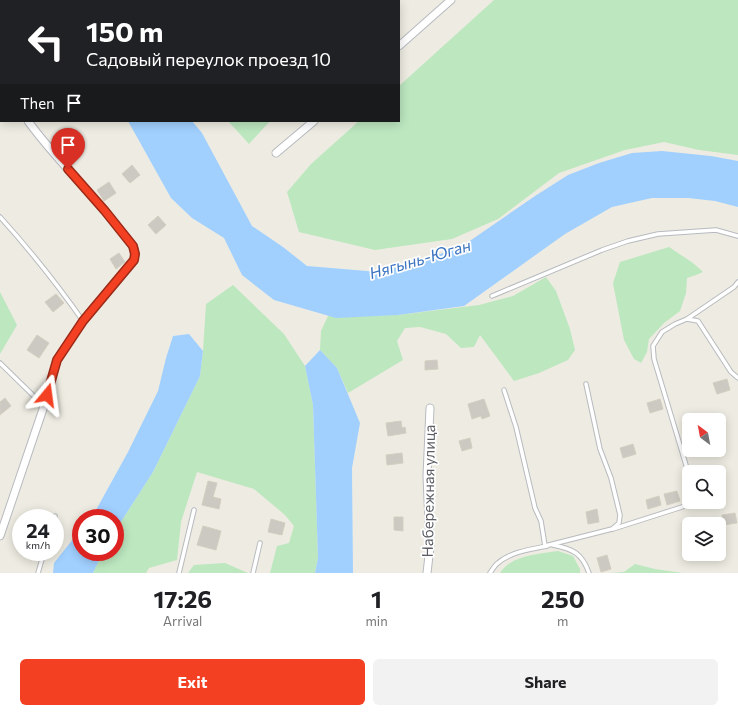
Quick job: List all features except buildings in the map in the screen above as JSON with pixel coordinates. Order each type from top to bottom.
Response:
[{"type":"street","points":[[400,45],[451,0]]},
{"type":"street","points":[[0,536],[3,518],[44,406],[57,360],[83,321],[134,260],[135,254],[133,246],[105,211],[29,122]]},
{"type":"street","points":[[276,153],[313,122]]},
{"type":"street","name":"Набережная улица","points":[[427,573],[430,547],[428,476],[430,408]]},
{"type":"lane","points":[[0,217],[25,244],[50,275],[83,321]]},
{"type":"lane","points":[[492,296],[602,250],[628,241],[658,234],[716,230],[738,236]]},
{"type":"lane","points":[[686,465],[654,358],[654,346],[662,332],[687,319],[734,287],[738,282]]},
{"type":"lane","points":[[687,319],[698,321],[731,372],[738,378]]},
{"type":"lane","points":[[0,363],[44,406]]},
{"type":"lane","points":[[586,384],[600,449],[611,478],[620,515],[619,522],[612,530]]},
{"type":"lane","points":[[504,390],[516,427],[536,508],[541,522],[545,546]]},
{"type":"lane","points":[[490,573],[498,563],[519,552],[612,530],[682,507]]},
{"type":"lane","points":[[179,573],[194,510]]},
{"type":"lane","points":[[253,573],[260,543]]},
{"type":"lane","points":[[545,546],[552,545],[566,548],[578,554],[585,563],[589,573]]},
{"type":"lane","points":[[38,573],[41,561]]},
{"type":"green space","points":[[494,0],[738,0],[738,155],[699,150],[664,142],[625,150],[559,173],[498,219],[452,239],[375,250],[299,232],[287,192],[311,164],[358,122],[400,122],[400,85]]},
{"type":"green space","points":[[229,122],[269,122],[249,144]]},
{"type":"green space","points":[[669,247],[693,263],[703,272],[687,278],[686,293],[680,311],[664,323],[649,339],[647,352],[641,363],[634,359],[624,340],[613,283],[620,262]]},
{"type":"green space","points":[[546,277],[556,291],[570,329],[575,350],[568,360],[539,373],[514,381],[480,335],[474,347],[461,348],[446,334],[420,327],[405,328],[397,341],[403,360],[348,393],[337,368],[320,350],[321,331],[328,316],[398,315],[479,305],[513,296]]},
{"type":"green space","points":[[233,285],[284,334],[305,366],[313,405],[318,558],[315,573],[270,573],[277,546],[289,543],[294,526],[285,515],[254,489],[197,472],[181,522],[177,560],[149,568],[146,573],[93,573],[99,561],[124,561],[124,517],[153,472],[200,376],[206,304]]},
{"type":"green space","points":[[0,292],[17,325],[0,354]]},
{"type":"green space","points":[[558,551],[573,556],[580,569],[580,573],[500,573],[511,562],[518,559],[526,556]]},
{"type":"green space","points":[[225,563],[248,573],[188,573],[194,565]]},
{"type":"green space","points":[[635,564],[655,569],[683,573],[609,573],[624,572]]},
{"type":"water","points":[[129,122],[193,122],[202,133],[252,226],[283,247],[307,266],[379,272],[410,264],[461,247],[568,175],[599,163],[632,153],[662,151],[711,156],[738,161],[738,207],[715,201],[688,198],[652,198],[612,207],[565,234],[464,306],[398,315],[336,318],[274,300],[242,275],[224,238],[192,218],[171,198]]},
{"type":"water","points":[[189,334],[203,351],[200,376],[153,472],[124,517],[124,509],[97,509],[128,452],[158,391],[173,336]]},
{"type":"water","points":[[320,350],[337,368],[360,423],[352,468],[353,573],[315,573],[318,558],[313,405],[305,366]]},
{"type":"water","points":[[72,540],[72,561],[99,561],[93,573],[53,573],[56,561],[64,561],[64,550]]},
{"type":"route","points":[[47,395],[57,360],[83,321],[134,260],[135,254],[133,246],[68,169]]},
{"type":"water label","name":"Нягынь-Юган","points":[[420,259]]}]
